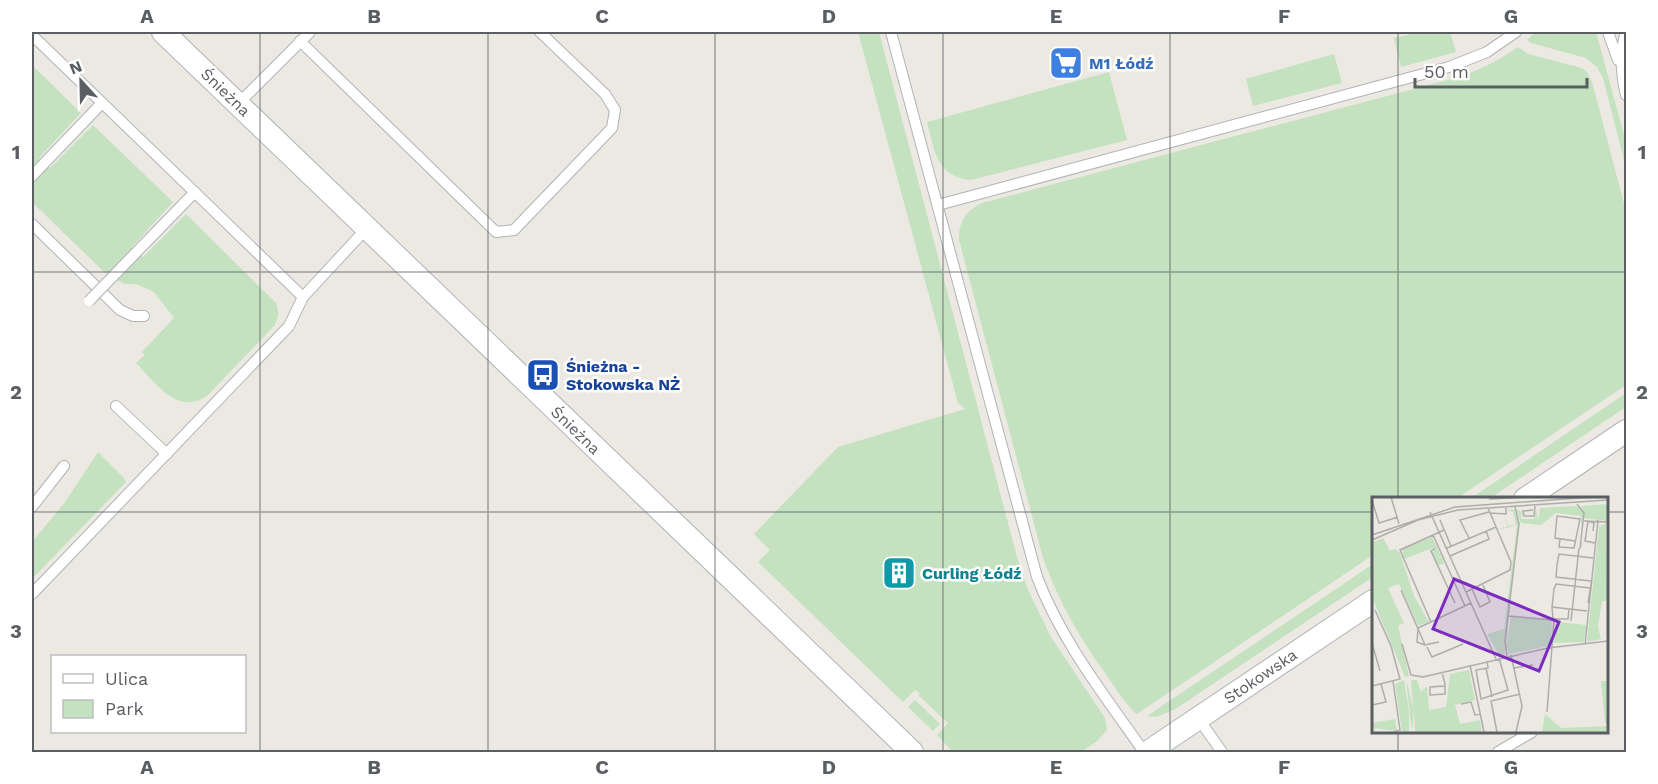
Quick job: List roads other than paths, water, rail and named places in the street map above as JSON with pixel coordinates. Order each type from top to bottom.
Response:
[{"type":"street","name":"Śnieżna","points":[[163,32],[912,753]]},
{"type":"street","points":[[1528,497],[1626,431]]},
{"type":"street","name":"Stokowska","points":[[1146,753],[1372,602]]},
{"type":"lane","points":[[238,104],[310,32]]},
{"type":"lane","points":[[300,41],[496,232],[514,230],[612,128],[615,110],[605,94],[540,32]]},
{"type":"lane","points":[[891,32],[1037,577],[1057,624],[1146,753]]},
{"type":"lane","points":[[938,205],[1456,65],[1487,52],[1516,32]]},
{"type":"lane","points":[[1608,32],[1622,72],[1626,95]]},
{"type":"lane","points":[[1622,72],[1622,46],[1626,32]]},
{"type":"lane","points":[[32,35],[303,297]]},
{"type":"lane","points":[[32,176],[102,103]]},
{"type":"lane","points":[[89,301],[195,192]]},
{"type":"lane","points":[[32,224],[120,310],[133,316],[144,316]]},
{"type":"lane","points":[[32,594],[289,326],[303,297],[367,228]]},
{"type":"lane","points":[[116,406],[166,454]]},
{"type":"lane","points":[[32,507],[64,466]]},
{"type":"lane","points":[[1198,718],[1222,753]]},
{"type":"lane","points":[[1498,753],[1530,733]]},
{"type":"place","name":"M1 Łódź","points":[[1066,63]]},
{"type":"place","name":"Śnieżna - Stokowska NŻ","points":[[543,375]]},
{"type":"place","name":"Curling Łódź","points":[[899,573]]}]
